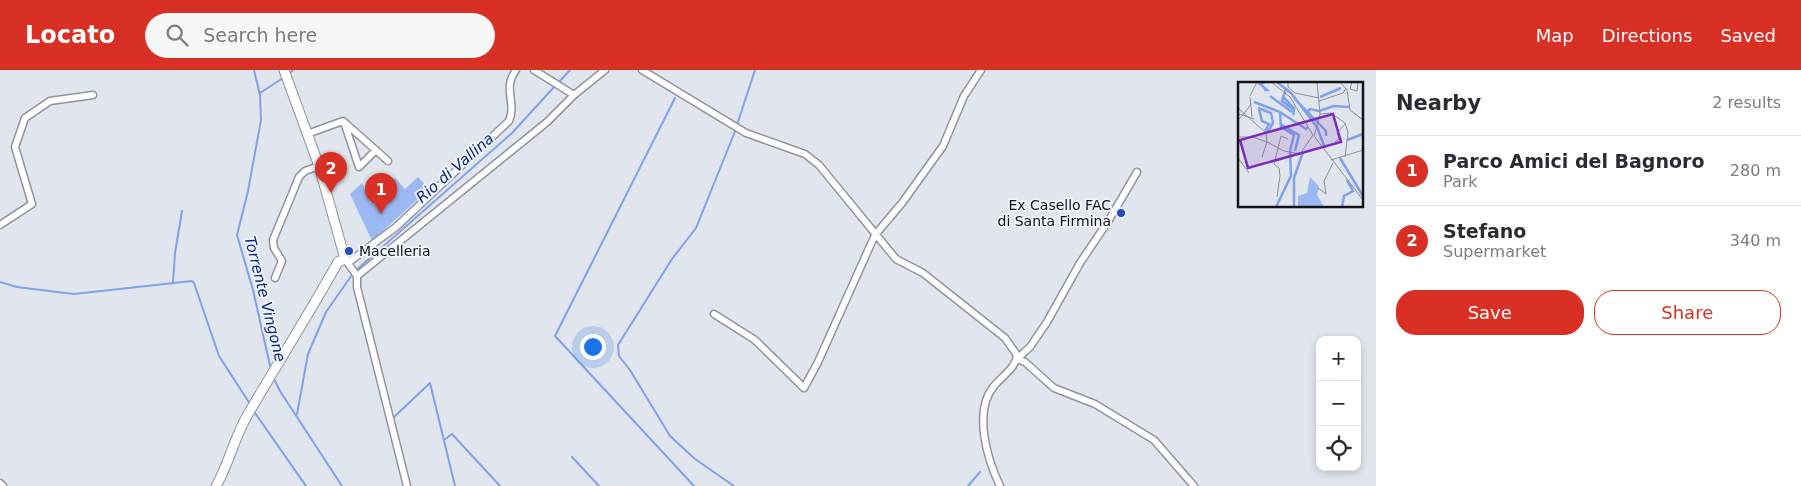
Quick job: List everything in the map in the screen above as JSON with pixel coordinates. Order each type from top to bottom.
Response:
[{"type":"street","points":[[284,70],[319,166],[347,261],[354,274],[407,486]]},
{"type":"street","points":[[216,486],[246,418],[338,262],[347,261],[396,227],[510,121],[513,112],[509,89],[512,76],[516,70]]},
{"type":"street","points":[[534,70],[574,95]]},
{"type":"street","points":[[354,274],[539,128],[574,95],[605,70]]},
{"type":"street","points":[[642,70],[736,127],[804,154],[819,165],[896,259],[923,273],[1005,338],[1016,352],[1017,359]]},
{"type":"street","points":[[714,314],[756,340],[804,388],[818,362],[875,235],[902,203],[943,146],[964,96],[980,70]]},
{"type":"street","points":[[0,225],[32,204],[15,147],[25,118],[50,101],[93,95]]},
{"type":"street","points":[[307,134],[344,122]]},
{"type":"street","points":[[344,122],[388,161]]},
{"type":"street","points":[[344,122],[359,167],[376,150]]},
{"type":"street","points":[[275,278],[282,261],[274,248],[273,240],[299,176],[305,171],[319,166]]},
{"type":"street","points":[[1000,486],[988,458],[984,411],[988,394],[1017,359],[1030,347],[1047,322],[1080,263],[1109,220],[1137,172]]},
{"type":"street","points":[[1017,359],[1025,362],[1054,388],[1095,404],[1154,440],[1194,486]]},
{"type":"street","points":[[0,483],[4,486]]},
{"type":"shaded area","points":[[418,177],[429,189],[372,241],[350,194],[362,183],[370,203],[395,178],[405,189]]},
{"type":"waterway","name":"Torrente Vingone","points":[[254,70],[260,95],[261,120],[248,191],[237,235],[253,290],[271,370]]},
{"type":"waterway","points":[[289,74],[293,70]]},
{"type":"waterway","name":"Rio di Vallina","points":[[558,83],[570,70]]},
{"type":"waterway","points":[[737,125],[755,70]]},
{"type":"waterway","points":[[260,93],[283,78]]},
{"type":"waterway","name":"Rio di Vallina","points":[[297,414],[308,354],[326,312],[354,272],[512,133],[555,86]]},
{"type":"waterway","points":[[675,98],[555,336],[694,486]]},
{"type":"waterway","points":[[734,486],[695,459],[670,436],[630,370],[619,356],[618,345],[672,259],[696,228],[736,129]]},
{"type":"waterway","points":[[173,282],[175,253],[182,211]]},
{"type":"waterway","points":[[0,282],[17,287],[74,294],[192,281],[219,356],[250,404]]},
{"type":"waterway","name":"Torrente Vingone","points":[[273,377],[280,391],[342,486]]},
{"type":"waterway","points":[[394,417],[430,383],[455,486]]},
{"type":"waterway","points":[[253,410],[306,486]]},
{"type":"waterway","points":[[444,440],[452,434],[500,486]]},
{"type":"waterway","points":[[572,457],[599,486]]},
{"type":"waterway","points":[[968,486],[980,472]]},
{"type":"place","name":"Stefano","points":[[331,193]]},
{"type":"place","name":"Ex Casello FAC di Santa Firmina","points":[[1121,213]]},
{"type":"place","name":"Parco Amici del Bagnoro","points":[[381,214]]},
{"type":"place","name":"Macelleria","points":[[349,251]]}]
